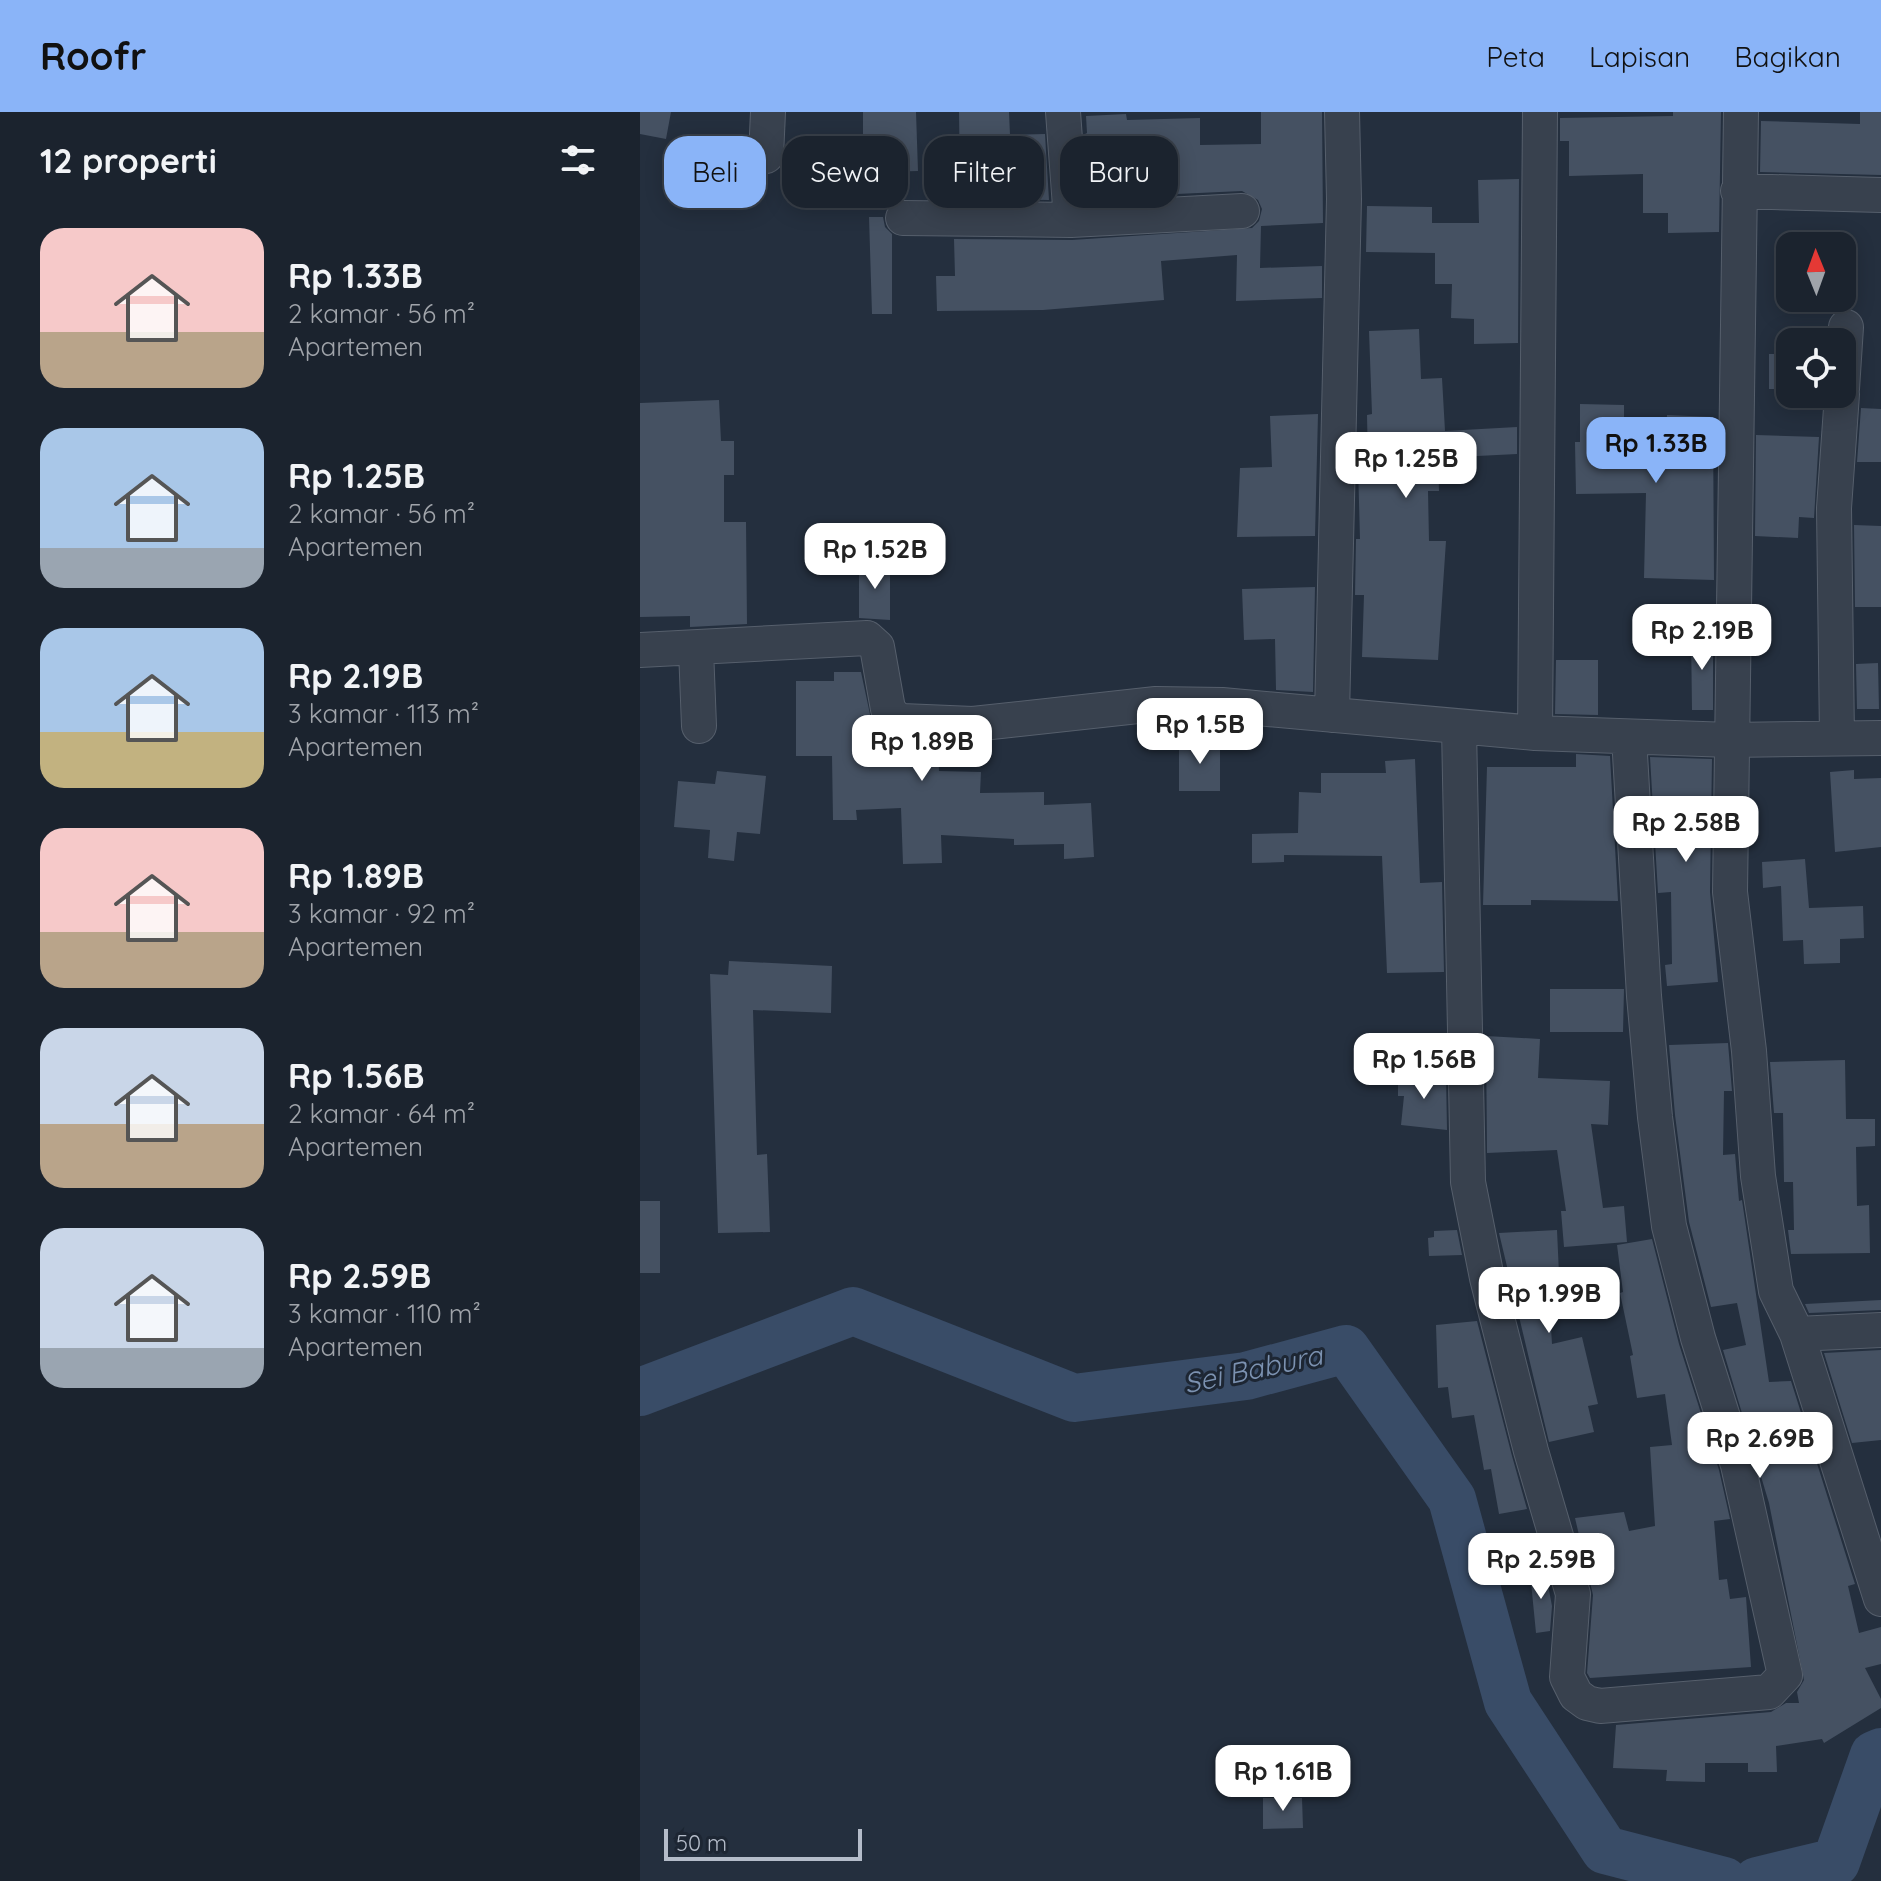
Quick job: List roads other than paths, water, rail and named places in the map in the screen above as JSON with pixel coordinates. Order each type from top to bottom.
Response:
[{"type":"street","points":[[766,156],[768,112]]},
{"type":"street","points":[[1063,112],[1071,220]]},
{"type":"street","points":[[1332,715],[1344,214],[1342,112]]},
{"type":"street","points":[[1535,733],[1540,112]]},
{"type":"street","points":[[1741,112],[1730,892],[1749,1051],[1758,1176],[1776,1291],[1797,1334],[1881,1599]]},
{"type":"street","points":[[1738,191],[1881,195]]},
{"type":"street","points":[[903,218],[1071,220],[1242,211]]},
{"type":"street","points":[[1837,738],[1834,508],[1841,408]]},
{"type":"street","points":[[640,650],[867,638],[877,647],[888,709],[902,721],[973,724],[1156,704],[1222,705],[1535,733],[1730,740],[1881,738]]},
{"type":"street","points":[[696,649],[699,726]]},
{"type":"street","points":[[1459,728],[1468,1182],[1487,1278],[1531,1451],[1573,1594],[1567,1677],[1576,1695],[1587,1703],[1600,1706],[1769,1692],[1785,1675],[1738,1465],[1698,1338],[1669,1226],[1644,996],[1629,737]]},
{"type":"street","points":[[1797,1334],[1881,1330]]},
{"type":"waterway","name":"Sei Babura","points":[[640,1392],[853,1311],[1074,1398],[1246,1376],[1346,1349],[1452,1499],[1508,1702],[1605,1850],[1724,1881]]},
{"type":"waterway","name":"Sei Babura","points":[[1757,1881],[1836,1862],[1874,1755],[1881,1752]]}]
